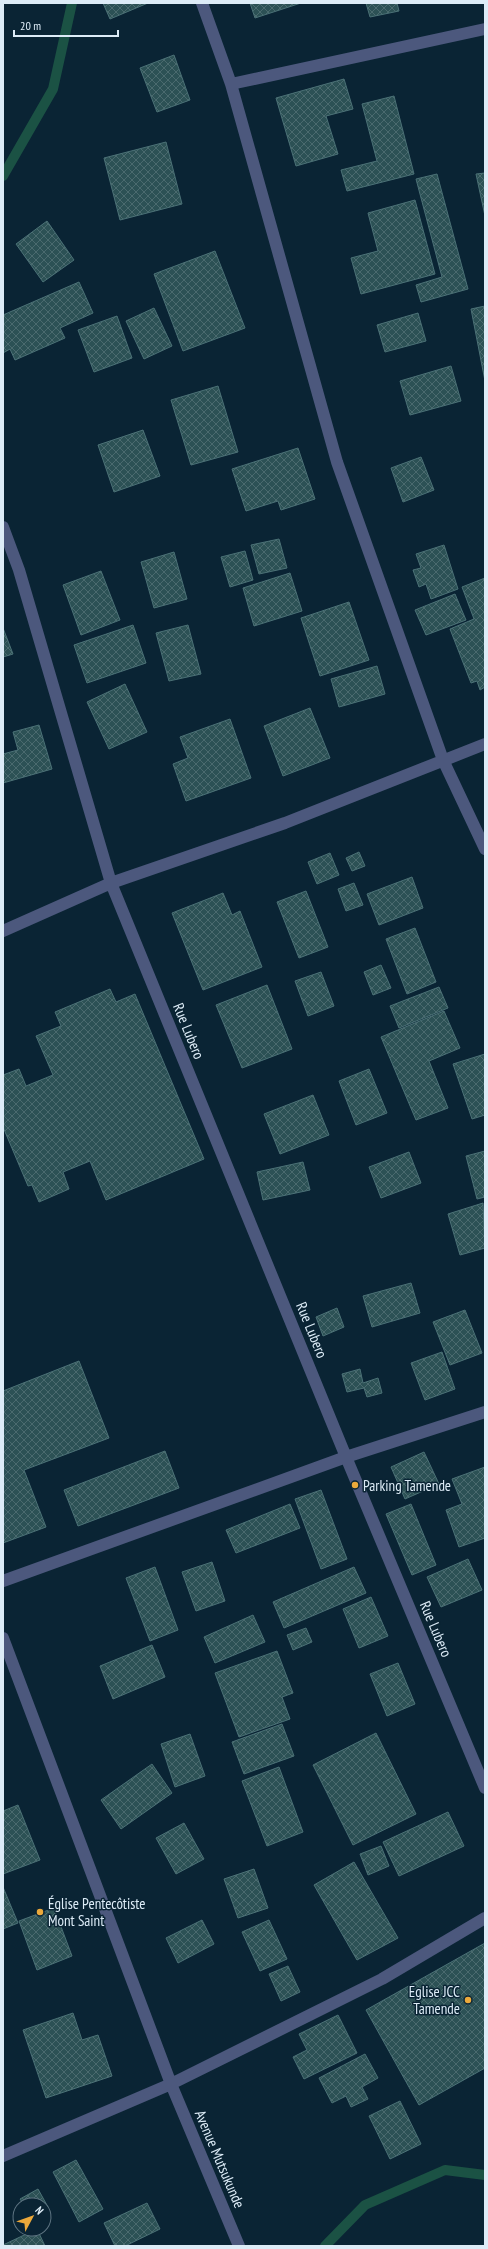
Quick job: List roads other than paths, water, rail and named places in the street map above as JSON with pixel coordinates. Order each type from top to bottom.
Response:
[{"type":"street","points":[[202,3],[231,84],[337,462],[443,760],[485,849]]},
{"type":"street","points":[[231,84],[485,29]]},
{"type":"street","name":"Rue Lubero","points":[[3,527],[19,570],[111,883],[346,1457],[485,1788]]},
{"type":"street","points":[[3,931],[111,883],[285,823],[485,744]]},
{"type":"street","points":[[3,1581],[346,1457],[485,1412]]},
{"type":"street","name":"Avenue Mutsukunde","points":[[3,1638],[171,2084],[239,2246]]},
{"type":"street","points":[[3,2156],[171,2084],[382,1980],[485,1918]]},
{"type":"waterway","points":[[3,176],[53,89],[72,3]]},
{"type":"waterway","points":[[325,2246],[365,2205],[445,2170],[485,2175]]},
{"type":"place","name":"Parking Tamende","points":[[355,1485]]},
{"type":"place","name":"Église Pentecôtiste Mont Saint","points":[[40,1912]]},
{"type":"place","name":"Eglise JCC Tamende","points":[[468,2000]]}]
